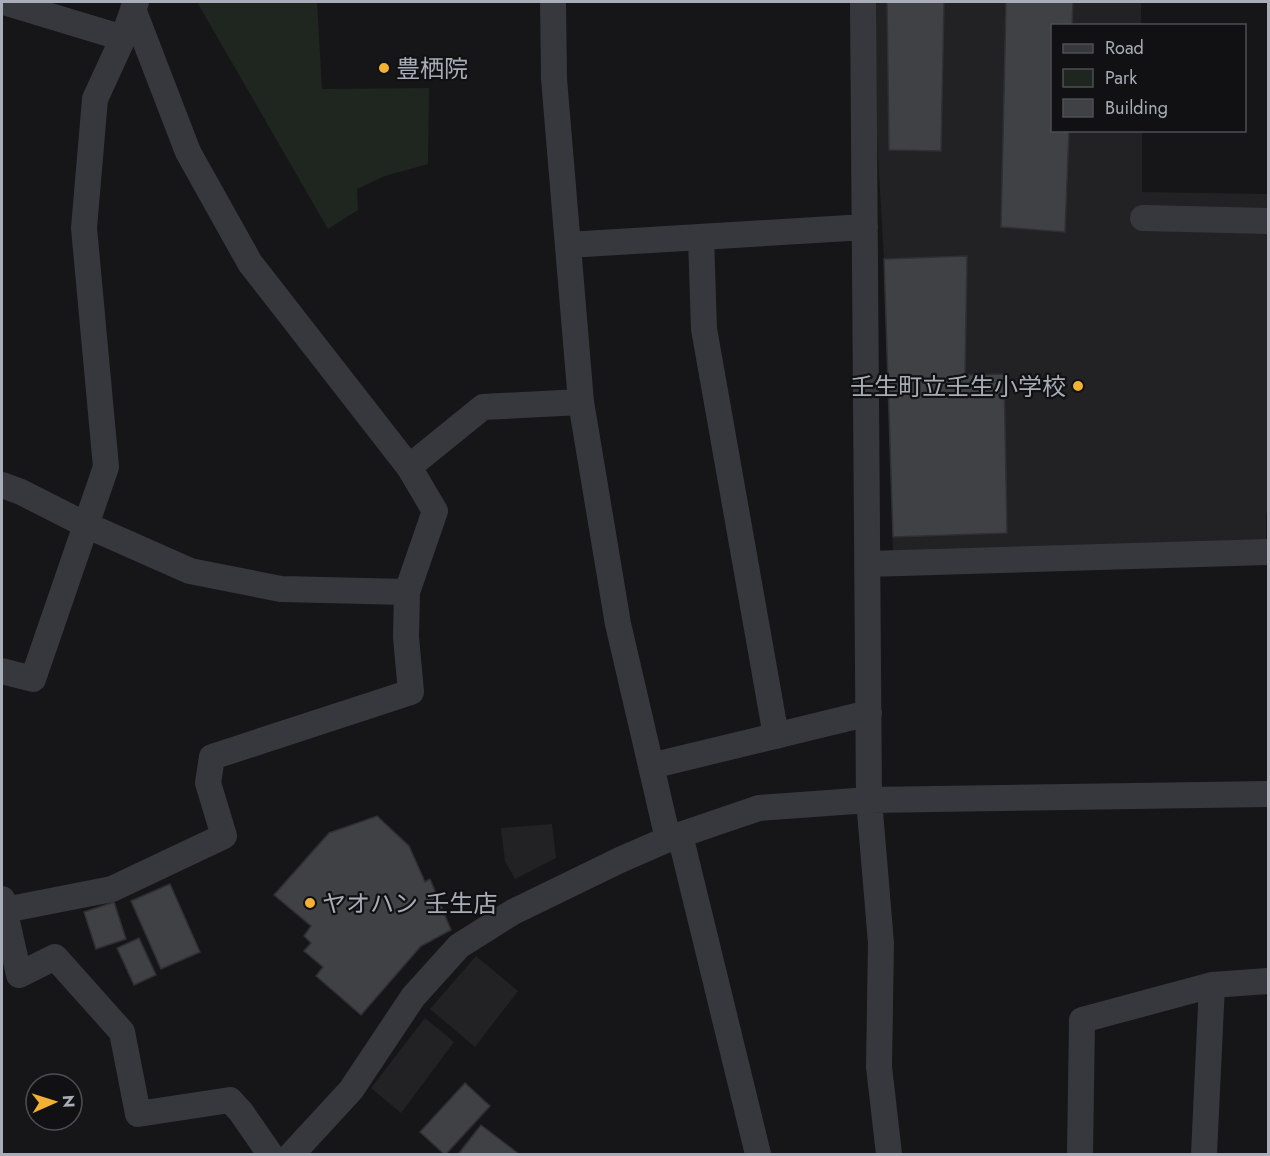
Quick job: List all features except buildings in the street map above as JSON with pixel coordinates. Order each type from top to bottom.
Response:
[{"type":"street","points":[[4,2],[123,38]]},
{"type":"street","points":[[553,2],[554,80],[581,402],[618,624],[651,766],[674,837],[758,1155]]},
{"type":"street","points":[[863,2],[869,800],[881,943],[879,1067],[889,1155]]},
{"type":"street","points":[[2,671],[33,679],[106,467],[84,228],[95,99],[123,38],[134,5]]},
{"type":"street","points":[[134,5],[188,152],[250,263],[409,467],[435,511],[407,592],[406,637],[411,692],[212,757],[208,783],[224,836],[112,889],[3,905],[19,975],[55,957],[122,1032],[138,1114],[230,1100],[241,1112],[270,1155]]},
{"type":"street","points":[[1143,218],[1269,221]]},
{"type":"street","points":[[568,245],[865,227]]},
{"type":"street","points":[[701,237],[704,329],[776,736]]},
{"type":"street","points":[[409,467],[483,407],[581,402]]},
{"type":"street","points":[[2,485],[190,572],[281,590],[407,592]]},
{"type":"street","points":[[868,564],[1269,552]]},
{"type":"street","points":[[651,766],[869,713]]},
{"type":"street","points":[[292,1155],[351,1090],[413,997],[459,945],[513,912],[620,860],[674,837],[759,808],[869,800],[1269,794]]},
{"type":"street","points":[[1080,1155],[1082,1020],[1212,985],[1269,981]]},
{"type":"street","points":[[1204,1155],[1212,985]]},
{"type":"shaded area","name":"壬生町立壬生小学校","points":[[869,2],[1141,2],[1141,24],[1051,24],[1051,132],[1142,132],[1142,192],[1268,194],[1268,513],[1266,514],[1266,545],[893,552],[884,259]]},
{"type":"shaded area","points":[[552,824],[556,858],[515,879],[505,861],[501,828]]},
{"type":"shaded area","points":[[476,956],[518,991],[475,1047],[430,1009]]},
{"type":"shaded area","points":[[425,1018],[454,1042],[401,1113],[371,1088]]},
{"type":"green space","points":[[197,2],[317,2],[322,89],[429,88],[428,164],[385,176],[357,189],[358,210],[328,229]]},
{"type":"place","name":"豊栖院","points":[[384,68]]},
{"type":"place","name":"壬生町立壬生小学校","points":[[1078,386]]},
{"type":"place","name":"ヤオハン 壬生店","points":[[310,903]]}]
